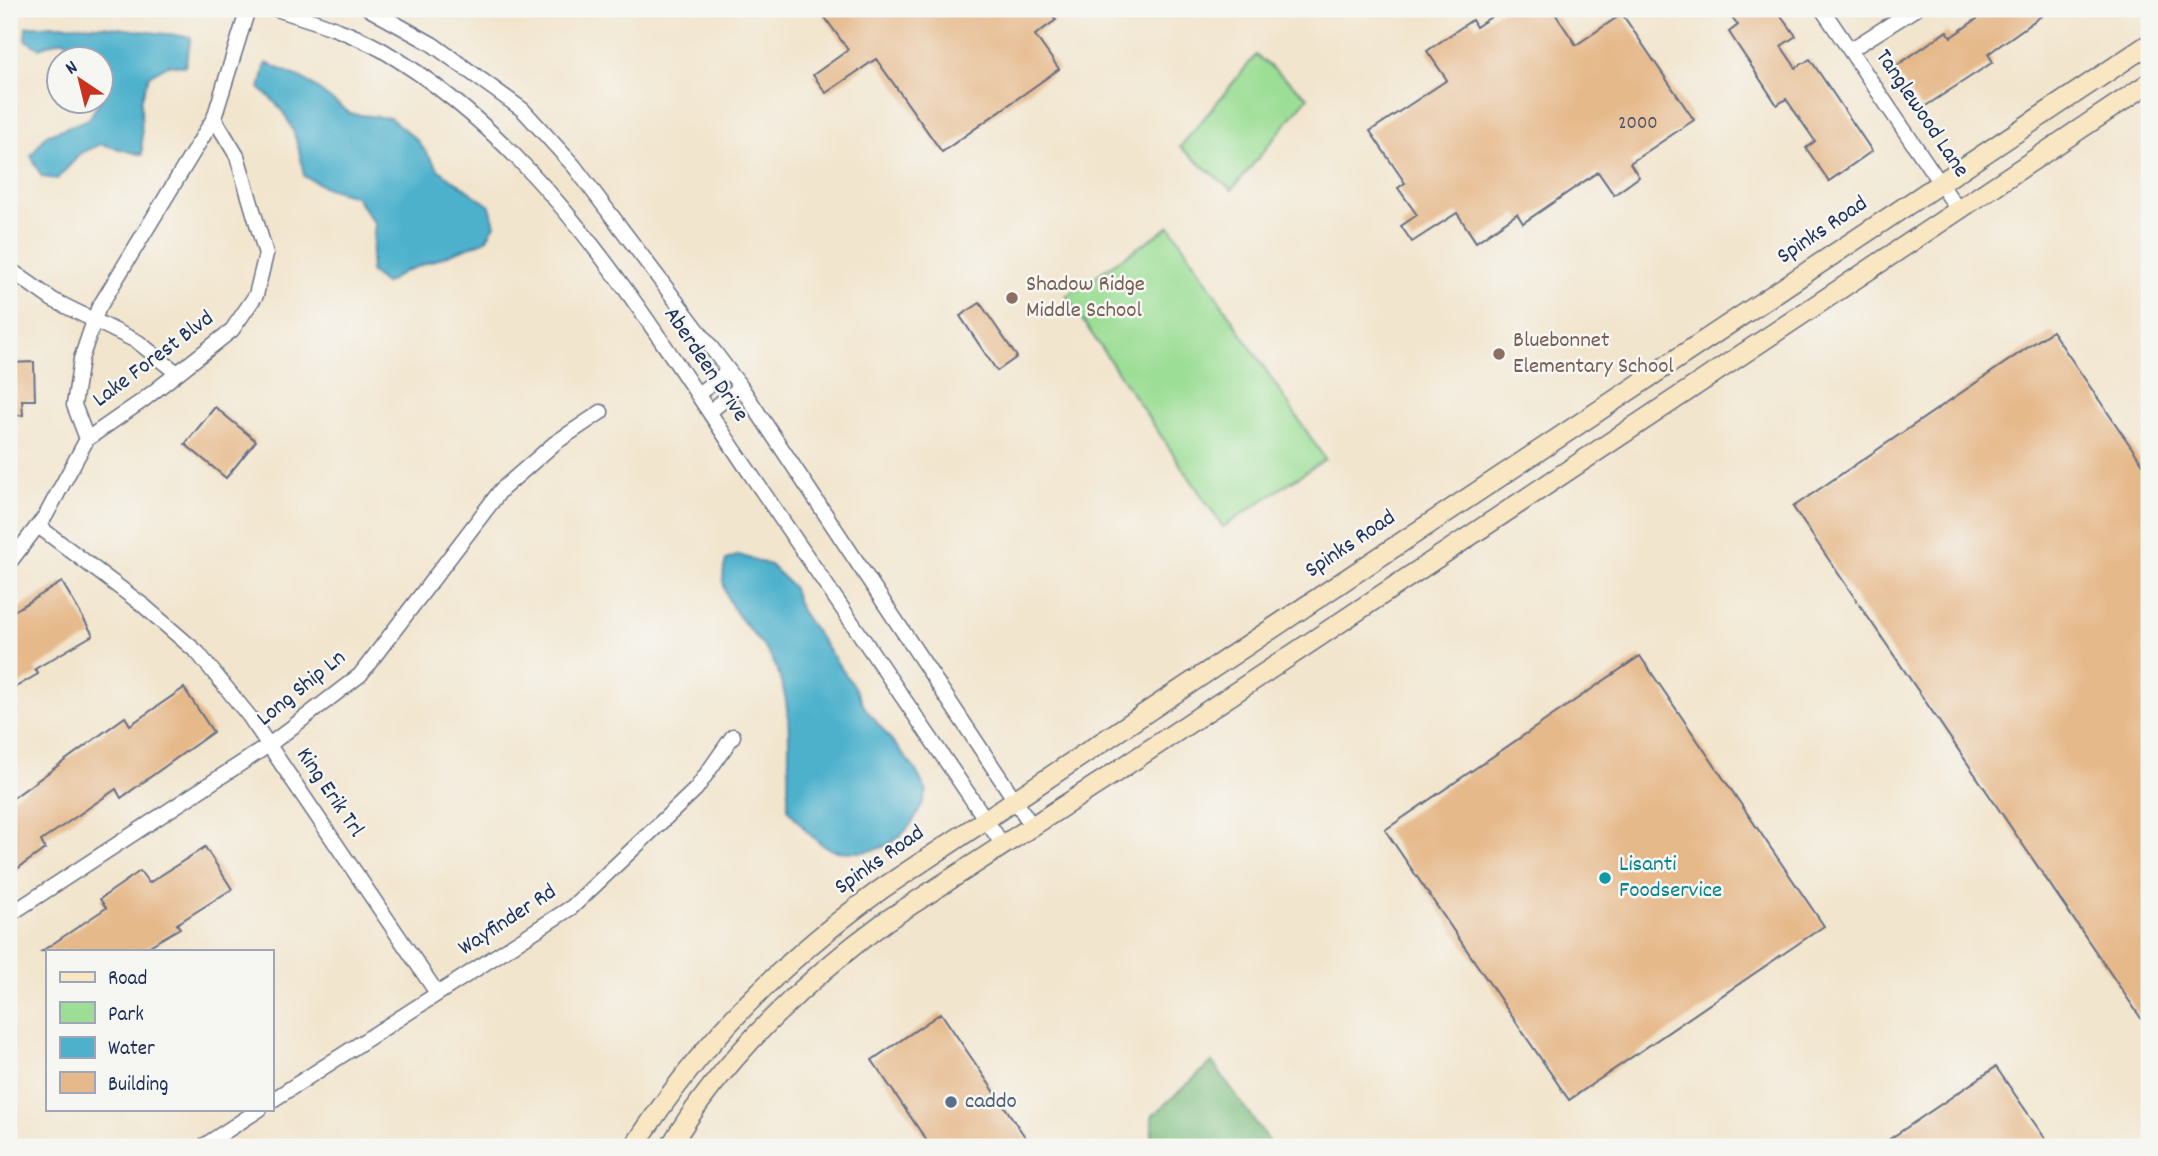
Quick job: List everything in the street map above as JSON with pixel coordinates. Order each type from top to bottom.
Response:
[{"type":"main road","name":"Spinks Road","points":[[634,1147],[692,1067],[761,987],[827,929],[1014,799],[2149,44]]},
{"type":"main road","points":[[653,1119],[673,1141],[751,1040],[849,948],[2149,83]]},
{"type":"main road","points":[[1693,348],[1711,375]]},
{"type":"main road","points":[[1452,508],[1470,536]]},
{"type":"street","name":"Lake Forest Blvd","points":[[87,439],[74,405],[81,359],[94,321],[214,118],[248,9]]},
{"type":"street","name":"Aberdeen Drive","points":[[276,9],[381,50],[435,86],[500,142],[563,206],[609,266],[698,394],[1003,845]]},
{"type":"street","name":"Aberdeen Drive","points":[[369,9],[432,44],[523,110],[575,166],[727,372],[741,387],[1032,826]]},
{"type":"street","name":"Tanglewood Lane","points":[[1822,9],[1959,211]]},
{"type":"street","points":[[1850,51],[1915,9]]},
{"type":"street","name":"Lake Forest Blvd","points":[[9,563],[38,526],[87,439],[232,330],[256,295],[266,254],[237,156],[214,118]]},
{"type":"street","points":[[9,269],[53,300],[138,342],[177,373]]},
{"type":"street","points":[[698,394],[727,372]]},
{"type":"street","points":[[709,412],[741,387]]},
{"type":"street","name":"Long Ship Ln","points":[[9,915],[269,745],[360,675],[501,490],[555,443],[601,412]]},
{"type":"street","name":"King Erik Trl","points":[[38,526],[144,606],[198,653],[269,745],[437,993]]},
{"type":"street","name":"Wayfinder Rd","points":[[273,1100],[572,907],[696,789],[733,736]]},
{"type":"street","points":[[202,1147],[258,1110]]},
{"type":"green space","points":[[1256,55],[1308,97],[1232,190],[1180,147]]},
{"type":"green space","points":[[1170,226],[1325,459],[1223,527],[1066,296]]},
{"type":"green space","points":[[1212,1062],[1273,1147],[1152,1147],[1152,1116]]},
{"type":"green space","points":[[891,1137],[899,1147],[841,1147],[844,1144]]},
{"type":"water","points":[[102,26],[191,37],[185,66],[168,65],[149,76],[141,100],[142,155],[101,144],[81,153],[57,179],[42,177],[31,156],[46,135],[91,116],[116,116],[116,46],[81,46],[62,40],[39,48],[25,40],[26,27]]},
{"type":"water","points":[[266,63],[304,79],[351,114],[390,118],[417,140],[439,170],[490,206],[495,225],[485,241],[403,272],[385,284],[370,272],[375,224],[355,196],[327,188],[304,176],[296,138],[286,117],[260,89]]},
{"type":"water","points":[[739,555],[770,565],[792,586],[801,611],[855,688],[865,708],[915,769],[927,792],[909,827],[892,843],[868,851],[832,850],[813,837],[788,809],[788,712],[779,675],[771,657],[736,613],[724,589],[726,560]]},
{"type":"building","points":[[819,9],[1048,9],[1056,20],[1035,35],[1059,69],[942,152],[876,59],[826,93],[813,75],[848,50]]},
{"type":"building","points":[[1503,9],[1552,9],[1576,45],[1622,14],[1694,120],[1630,163],[1639,177],[1614,195],[1598,172],[1523,223],[1517,214],[1476,242],[1457,213],[1412,242],[1401,226],[1417,215],[1398,188],[1405,183],[1370,131],[1447,80],[1427,51],[1472,20],[1476,27]]},
{"type":"building","points":[[1726,9],[1776,9],[1796,36],[1781,46],[1796,68],[1810,59],[1872,151],[1829,181],[1806,148],[1815,141],[1786,99],[1777,105],[1729,32],[1738,25]]},
{"type":"building","points":[[1986,9],[2051,9],[1988,54],[1993,62],[1921,109],[1893,68],[1947,31],[1951,37]]},
{"type":"building","points":[[980,303],[1017,357],[997,371],[960,316]]},
{"type":"building","points":[[2052,331],[2149,473],[2149,1030],[1793,507]]},
{"type":"building","points":[[34,362],[35,400],[22,400],[23,415],[9,416],[9,363]]},
{"type":"building","points":[[215,407],[256,441],[226,478],[185,444]]},
{"type":"building","points":[[62,582],[93,635],[35,669],[38,674],[9,691],[9,614]]},
{"type":"building","name":"Lisanti Foodservice","points":[[1640,656],[1824,926],[1569,1100],[1385,830]]},
{"type":"building","points":[[184,688],[213,732],[121,798],[116,789],[41,841],[45,849],[14,871],[9,864],[9,801],[125,717],[130,725]]},
{"type":"building","points":[[205,847],[232,889],[177,924],[180,928],[143,950],[42,951],[106,908],[100,899],[140,871],[149,883]]},
{"type":"building","name":"caddo","points":[[941,1013],[1032,1147],[931,1147],[872,1060]]},
{"type":"building","points":[[1996,1067],[2051,1147],[1878,1147]]},
{"type":"place","name":"Shadow Ridge Middle School","points":[[1012,298]]},
{"type":"place","name":"Bluebonnet Elementary School","points":[[1499,354]]},
{"type":"place","name":"Lisanti Foodservice","points":[[1605,878]]},
{"type":"place","name":"caddo","points":[[951,1102]]}]
